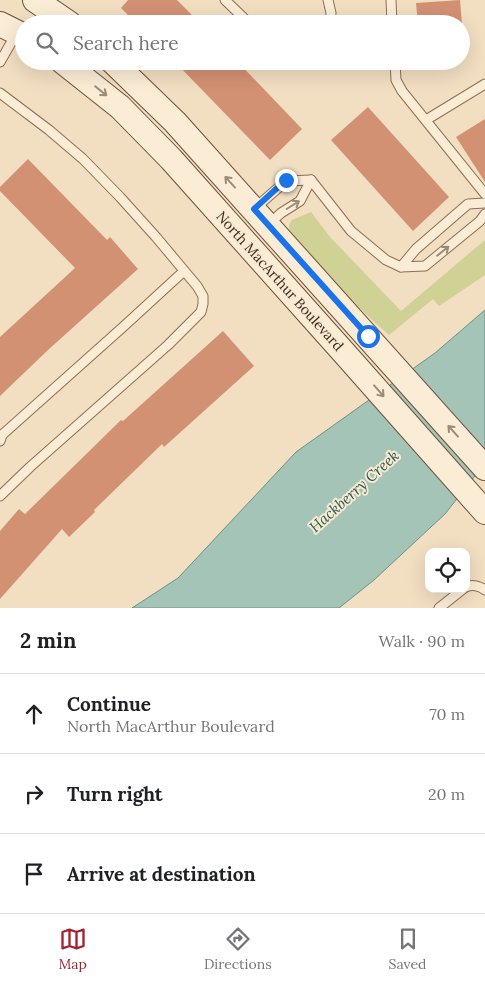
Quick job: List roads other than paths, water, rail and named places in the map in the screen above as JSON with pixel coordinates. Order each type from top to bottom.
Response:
[{"type":"main road","points":[[35,0],[57,15]]},
{"type":"main road","name":"North MacArthur Boulevard","points":[[73,70],[120,107],[171,159],[485,512]]},
{"type":"main road","name":"North MacArthur Boulevard","points":[[121,70],[175,122],[485,468]]},
{"type":"lane","points":[[225,0],[241,15]]},
{"type":"lane","points":[[328,0],[331,15]]},
{"type":"lane","points":[[391,0],[392,15]]},
{"type":"lane","points":[[0,62],[14,31]]},
{"type":"lane","points":[[395,70],[396,80],[402,91],[485,194]]},
{"type":"lane","points":[[426,120],[485,84]]},
{"type":"lane","points":[[0,92],[82,159],[156,237],[197,286],[203,296],[201,312],[0,496]]},
{"type":"lane","points":[[261,217],[286,180],[310,180]]},
{"type":"lane","points":[[261,217],[281,213],[300,201],[310,180]]},
{"type":"lane","points":[[310,180],[351,232],[386,260],[401,267],[425,266],[480,222],[485,214]]},
{"type":"lane","points":[[401,267],[416,249],[468,204],[485,203]]},
{"type":"lane","points":[[0,441],[2,435],[184,271]]},
{"type":"lane","points":[[470,586],[481,587],[485,590]]},
{"type":"lane","points":[[439,608],[458,593]]},
{"type":"water","name":"Hackberry Creek","points":[[485,310],[485,463],[445,514],[374,580],[339,608],[132,608],[178,578],[296,452],[435,353]]}]
